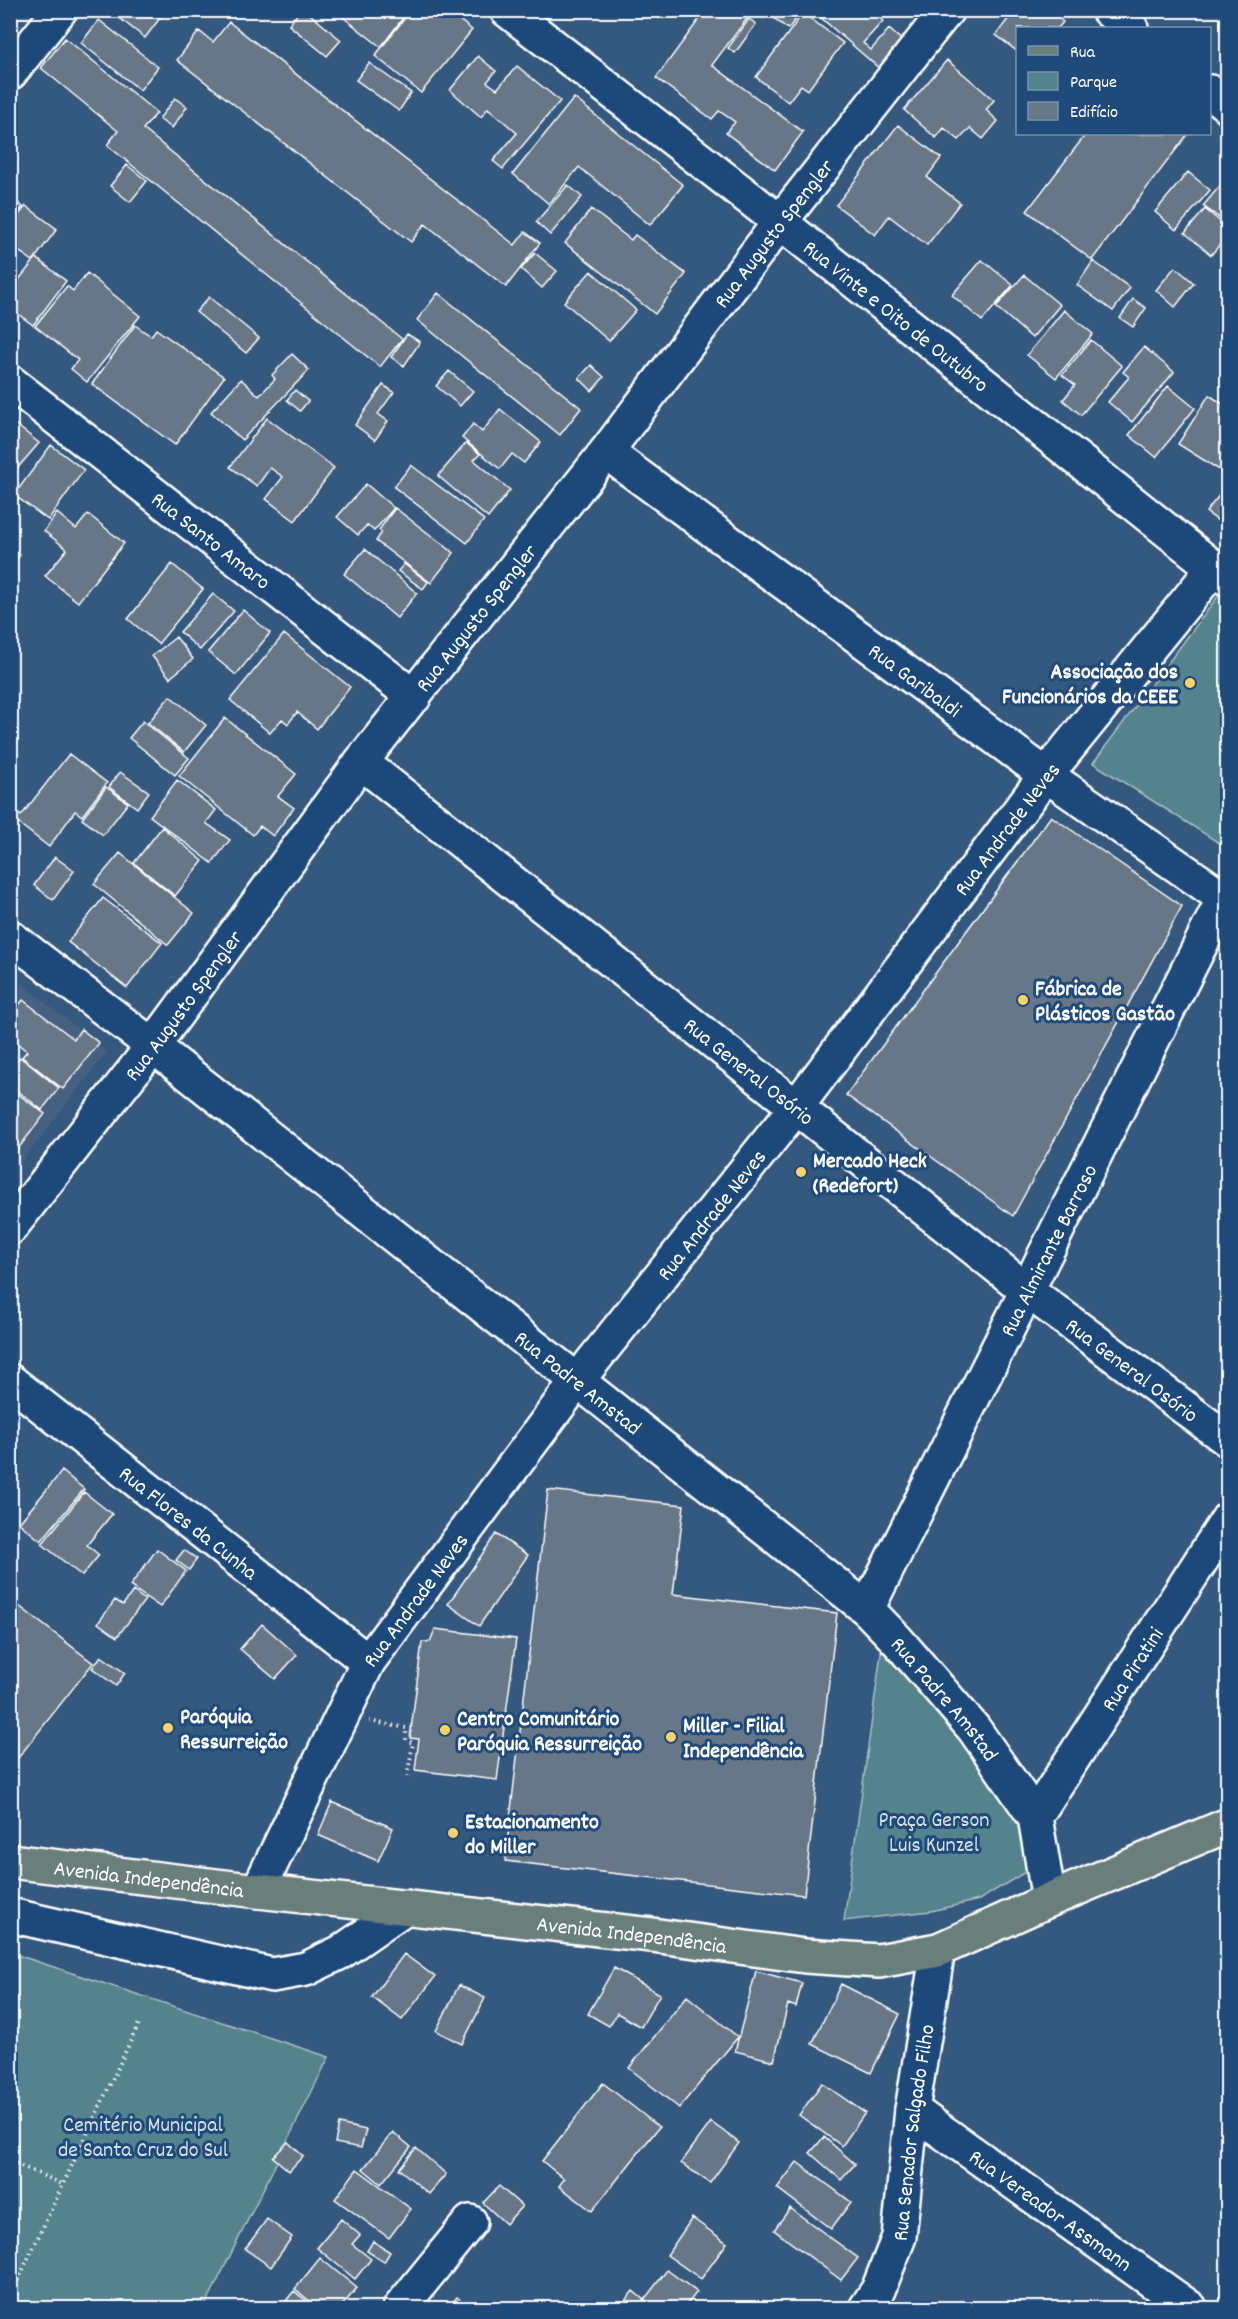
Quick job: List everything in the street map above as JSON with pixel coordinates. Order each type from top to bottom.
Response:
[{"type":"main road","name":"Avenida Independência","points":[[10,1861],[652,1935],[805,1956],[879,1961],[938,1950],[1049,1900],[1227,1825]]},
{"type":"street","points":[[10,73],[60,10]]},
{"type":"street","name":"Rua Vinte e Oito de Outubro","points":[[507,10],[780,222],[1220,574]]},
{"type":"street","name":"Rua Augusto Spengler","points":[[10,1228],[153,1046],[361,762],[606,452],[780,222],[947,10]]},
{"type":"street","points":[[1108,10],[1130,27]]},
{"type":"street","points":[[1211,94],[1227,106]]},
{"type":"street","name":"Rua Santo Amaro","points":[[10,382],[414,697]]},
{"type":"street","name":"Rua Garibaldi","points":[[606,452],[1046,775],[1226,896]]},
{"type":"street","name":"Rua Andrade Neves","points":[[258,1891],[368,1662],[577,1381],[797,1106],[1046,775],[1220,574]]},
{"type":"street","name":"Rua General Osório","points":[[361,762],[1028,1291],[1227,1440]]},
{"type":"street","name":"Rua Almirante Barroso","points":[[867,1609],[1226,896]]},
{"type":"street","name":"Rua Padre Amstad","points":[[10,937],[153,1046],[867,1609],[974,1729],[1035,1817],[1049,1900]]},
{"type":"street","name":"Rua Flores da Cunha","points":[[10,1381],[368,1662]]},
{"type":"street","name":"Rua Piratini","points":[[1035,1817],[1227,1519]]},
{"type":"street","points":[[10,1915],[272,1975],[306,1969],[341,1952],[406,1907]]},
{"type":"street","name":"Rua Senador Salgado Filho","points":[[867,2308],[878,2290],[899,2237],[912,2110],[938,1950]]},
{"type":"street","name":"Rua Vereador Assmann","points":[[912,2110],[1190,2308]]},
{"type":"street","points":[[400,2308],[470,2222]]},
{"type":"path","points":[[342,1716],[406,1728],[406,1740],[413,1743],[407,1778]]},
{"type":"path","points":[[10,2297],[140,2021]]},
{"type":"path","points":[[10,2161],[62,2184]]},
{"type":"shaded area","points":[[11,975],[107,1052],[11,1176]]},
{"type":"green space","name":"Associação dos Funcionários da CEEE","points":[[1219,595],[1228,602],[1228,828],[1219,843],[1093,763]]},
{"type":"green space","name":"Praça Gerson Luis Kunzel","points":[[882,1646],[958,1727],[1004,1799],[1025,1837],[1027,1871],[979,1900],[931,1911],[844,1921]]},
{"type":"green space","name":"Cemitério Municipal de Santa Cruz do Sul","points":[[11,1953],[329,2057],[204,2308],[11,2308]]},
{"type":"building","points":[[109,10],[166,10],[145,38]]},
{"type":"building","points":[[300,10],[305,10],[341,40],[327,56],[289,25]]},
{"type":"building","points":[[334,10],[409,10],[381,47]]},
{"type":"building","points":[[411,10],[447,10],[472,30],[421,93],[375,56]]},
{"type":"building","points":[[706,10],[741,10],[749,16],[712,65],[803,132],[775,170],[726,133],[735,122],[719,111],[712,119],[656,78]]},
{"type":"building","points":[[772,10],[803,10],[788,29],[769,14]]},
{"type":"building","points":[[812,10],[871,10],[883,21],[863,43],[871,50],[889,29],[905,43],[881,70]]},
{"type":"building","points":[[1015,10],[1050,10],[1063,22],[1059,27],[1016,27],[1016,50],[996,35]]},
{"type":"building","points":[[803,13],[843,43],[808,90],[801,85],[788,102],[756,77]]},
{"type":"building","points":[[749,19],[756,24],[735,53],[728,48]]},
{"type":"building","points":[[99,20],[158,67],[140,90],[81,43]]},
{"type":"building","points":[[229,22],[515,245],[525,232],[540,243],[506,287],[425,224],[411,242],[177,60],[199,31],[213,42]]},
{"type":"building","points":[[65,38],[157,113],[143,129],[402,339],[380,367],[107,145],[118,131],[41,68]]},
{"type":"building","points":[[478,56],[496,71],[487,82],[497,89],[517,66],[560,101],[503,169],[493,161],[517,133],[488,108],[481,117],[450,90]]},
{"type":"building","points":[[947,60],[994,100],[986,110],[998,121],[983,139],[970,128],[959,140],[944,128],[936,138],[904,110]]},
{"type":"building","points":[[369,63],[411,93],[399,111],[356,80]]},
{"type":"building","points":[[175,98],[187,107],[172,128],[159,119]]},
{"type":"building","points":[[574,98],[683,185],[650,225],[579,167],[549,204],[513,174]]},
{"type":"building","points":[[898,125],[941,158],[927,177],[960,203],[927,245],[889,216],[875,235],[836,205]]},
{"type":"building","points":[[1085,135],[1187,135],[1092,260],[1027,211]]},
{"type":"building","points":[[127,165],[147,181],[130,202],[110,186]]},
{"type":"building","points":[[1188,172],[1210,190],[1176,230],[1155,212]]},
{"type":"building","points":[[1228,176],[1228,224],[1203,206]]},
{"type":"building","points":[[568,185],[582,197],[550,235],[536,222]]},
{"type":"building","points":[[10,196],[23,207],[10,222]]},
{"type":"building","points":[[26,206],[57,229],[33,261],[10,245],[10,226]]},
{"type":"building","points":[[591,209],[631,240],[635,235],[686,274],[655,314],[565,243]]},
{"type":"building","points":[[1205,209],[1228,228],[1228,235],[1211,255],[1185,233]]},
{"type":"building","points":[[535,253],[557,271],[542,288],[521,269]]},
{"type":"building","points":[[36,258],[66,281],[33,325],[10,308],[10,291]]},
{"type":"building","points":[[982,260],[1013,285],[982,321],[952,295]]},
{"type":"building","points":[[1093,261],[1130,288],[1113,311],[1077,285]]},
{"type":"building","points":[[1175,267],[1194,283],[1175,307],[1156,290]]},
{"type":"building","points":[[591,271],[636,310],[609,341],[564,302]]},
{"type":"building","points":[[87,273],[140,316],[87,382],[71,369],[78,360],[35,326],[67,286],[73,291]]},
{"type":"building","points":[[1024,275],[1060,305],[1032,338],[996,307]]},
{"type":"building","points":[[438,293],[581,408],[560,435],[417,320]]},
{"type":"building","points":[[209,297],[259,338],[246,353],[196,312]]},
{"type":"building","points":[[1133,299],[1146,308],[1133,327],[1120,318]]},
{"type":"building","points":[[1064,310],[1093,334],[1056,378],[1027,355]]},
{"type":"building","points":[[135,325],[151,336],[156,329],[224,377],[175,445],[92,384]]},
{"type":"building","points":[[407,334],[420,342],[404,366],[391,357]]},
{"type":"building","points":[[1091,340],[1122,366],[1081,415],[1063,400],[1075,385],[1062,375]]},
{"type":"building","points":[[1144,347],[1174,372],[1132,422],[1108,402],[1129,377],[1123,372]]},
{"type":"building","points":[[292,354],[309,370],[242,440],[211,412],[241,379],[259,396],[275,379],[272,375]]},
{"type":"building","points":[[591,365],[604,377],[592,391],[579,378]]},
{"type":"building","points":[[449,371],[473,391],[460,406],[436,386]]},
{"type":"building","points":[[383,385],[394,392],[378,414],[388,421],[375,440],[355,425]]},
{"type":"building","points":[[1168,386],[1195,408],[1156,457],[1129,435]]},
{"type":"building","points":[[295,390],[308,401],[300,411],[287,400]]},
{"type":"building","points":[[1209,395],[1226,406],[1228,403],[1228,461],[1221,471],[1178,444]]},
{"type":"building","points":[[500,409],[541,442],[524,463],[512,454],[500,469],[462,438],[473,424],[482,432]]},
{"type":"building","points":[[267,418],[334,468],[295,521],[266,499],[283,477],[270,468],[257,486],[230,467]]},
{"type":"building","points":[[10,420],[39,443],[15,471],[10,467]]},
{"type":"building","points":[[466,443],[480,454],[474,460],[510,490],[488,518],[438,476]]},
{"type":"building","points":[[51,445],[84,470],[48,520],[14,495]]},
{"type":"building","points":[[411,465],[484,520],[467,543],[394,487]]},
{"type":"building","points":[[366,484],[394,508],[374,531],[367,525],[358,535],[337,517]]},
{"type":"building","points":[[1228,484],[1228,528],[1206,512]]},
{"type":"building","points":[[395,508],[454,553],[431,583],[376,541],[382,532],[379,530]]},
{"type":"building","points":[[57,513],[76,529],[88,514],[124,543],[78,602],[45,576],[67,549],[44,531]]},
{"type":"building","points":[[10,548],[20,555],[10,568]]},
{"type":"building","points":[[365,549],[417,593],[397,618],[344,574]]},
{"type":"building","points":[[172,564],[203,589],[158,644],[128,619]]},
{"type":"building","points":[[404,564],[428,582],[423,589],[398,571]]},
{"type":"building","points":[[213,594],[234,611],[200,650],[180,632]]},
{"type":"building","points":[[243,610],[270,633],[236,675],[208,652]]},
{"type":"building","points":[[284,634],[350,687],[317,729],[297,712],[288,724],[282,719],[270,733],[230,700]]},
{"type":"building","points":[[176,637],[193,659],[170,678],[152,656]]},
{"type":"building","points":[[170,696],[206,725],[184,752],[148,723]]},
{"type":"building","points":[[225,718],[296,774],[278,796],[294,808],[273,836],[260,826],[253,835],[179,776]]},
{"type":"building","points":[[143,721],[189,758],[175,775],[129,738]]},
{"type":"building","points":[[69,754],[107,783],[82,816],[75,811],[49,847],[18,823],[10,833],[10,808],[21,816]]},
{"type":"building","points":[[120,772],[149,792],[137,808],[109,787]]},
{"type":"building","points":[[177,780],[216,810],[206,823],[230,840],[212,863],[150,816]]},
{"type":"building","points":[[106,787],[128,803],[103,835],[82,819]]},
{"type":"building","name":"Fábrica de Plásticos Gastão","points":[[1051,816],[1182,906],[1013,1216],[846,1095]]},
{"type":"building","points":[[162,827],[203,861],[175,896],[134,863]]},
{"type":"building","points":[[120,853],[194,913],[168,945],[94,884]]},
{"type":"building","points":[[55,857],[74,871],[53,900],[34,885]]},
{"type":"building","points":[[103,898],[162,943],[127,988],[68,942]]},
{"type":"building","points":[[23,1000],[74,1039],[81,1029],[99,1043],[63,1089],[22,1057],[27,1051],[10,1038],[10,1016]]},
{"type":"building","points":[[20,1057],[59,1088],[42,1110],[10,1085],[10,1069]]},
{"type":"building","points":[[10,1088],[45,1114],[10,1159]]},
{"type":"building","points":[[62,1471],[84,1489],[41,1541],[19,1523]]},
{"type":"building","name":"Miller - Filial Independência","points":[[548,1490],[684,1505],[673,1594],[837,1613],[804,1895],[505,1861]]},
{"type":"building","points":[[84,1492],[112,1514],[87,1545],[99,1555],[82,1576],[42,1544]]},
{"type":"building","points":[[496,1534],[528,1555],[479,1626],[448,1604]]},
{"type":"building","points":[[157,1549],[186,1571],[160,1607],[130,1586]]},
{"type":"building","points":[[184,1550],[197,1559],[189,1570],[176,1560]]},
{"type":"building","points":[[133,1591],[145,1600],[117,1637],[98,1623],[115,1600],[123,1605]]},
{"type":"building","points":[[10,1599],[93,1663],[18,1758],[10,1752]]},
{"type":"building","points":[[262,1624],[297,1655],[275,1679],[240,1649]]},
{"type":"building","points":[[435,1629],[516,1639],[497,1780],[415,1770],[419,1739],[410,1738],[422,1642],[430,1642]]},
{"type":"building","points":[[101,1656],[125,1673],[116,1686],[92,1668]]},
{"type":"building","points":[[332,1802],[393,1828],[378,1861],[318,1835]]},
{"type":"building","points":[[404,1954],[435,1977],[402,2020],[372,1997]]},
{"type":"building","points":[[614,1968],[660,1994],[641,2027],[617,2013],[609,2026],[588,2014]]},
{"type":"building","points":[[756,1971],[802,1983],[796,2007],[788,2004],[774,2061],[735,2051]]},
{"type":"building","points":[[841,1984],[900,2014],[871,2073],[812,2044]]},
{"type":"building","points":[[459,1985],[485,1998],[462,2044],[436,2031]]},
{"type":"building","points":[[687,1996],[738,2037],[679,2108],[629,2068]]},
{"type":"building","points":[[603,2083],[659,2127],[592,2211],[559,2186],[564,2179],[542,2161]]},
{"type":"building","points":[[822,2083],[865,2113],[842,2146],[799,2115]]},
{"type":"building","points":[[711,2122],[739,2143],[710,2183],[681,2163]]},
{"type":"building","points":[[339,2124],[366,2130],[361,2148],[335,2143]]},
{"type":"building","points":[[393,2132],[411,2147],[381,2184],[363,2169]]},
{"type":"building","points":[[824,2137],[855,2164],[841,2180],[810,2153]]},
{"type":"building","points":[[288,2142],[303,2156],[289,2171],[273,2157]]},
{"type":"building","points":[[416,2148],[446,2174],[429,2194],[399,2169]]},
{"type":"building","points":[[797,2162],[851,2202],[831,2229],[777,2188]]},
{"type":"building","points":[[357,2169],[411,2209],[389,2238],[335,2199]]},
{"type":"building","points":[[499,2186],[522,2206],[506,2224],[483,2203]]},
{"type":"building","points":[[790,2208],[858,2258],[841,2280],[774,2230]]},
{"type":"building","points":[[692,2218],[727,2243],[701,2279],[667,2255]]},
{"type":"building","points":[[267,2219],[292,2237],[271,2267],[245,2249]]},
{"type":"building","points":[[341,2219],[360,2235],[352,2244],[371,2259],[355,2279],[317,2248]]},
{"type":"building","points":[[373,2241],[390,2252],[384,2262],[367,2251]]},
{"type":"building","points":[[320,2258],[357,2288],[340,2308],[318,2308],[295,2289]]},
{"type":"building","points":[[667,2270],[697,2292],[684,2308],[619,2308],[633,2291],[644,2300]]},
{"type":"building","points":[[294,2291],[315,2308],[280,2308]]},
{"type":"building","points":[[457,2297],[471,2308],[448,2308]]},
{"type":"place","name":"Associação dos Funcionários da CEEE","points":[[1190,683]]},
{"type":"place","name":"Fábrica de Plásticos Gastão","points":[[1023,1000]]},
{"type":"place","name":"Mercado Heck (Redefort)","points":[[801,1172]]},
{"type":"place","name":"Paróquia Ressurreição","points":[[168,1728]]},
{"type":"place","name":"Centro Comunitário Paróquia Ressurreição","points":[[445,1730]]},
{"type":"place","name":"Miller - Filial Independência","points":[[671,1737]]},
{"type":"place","name":"Estacionamento do Miller","points":[[453,1833]]}]
